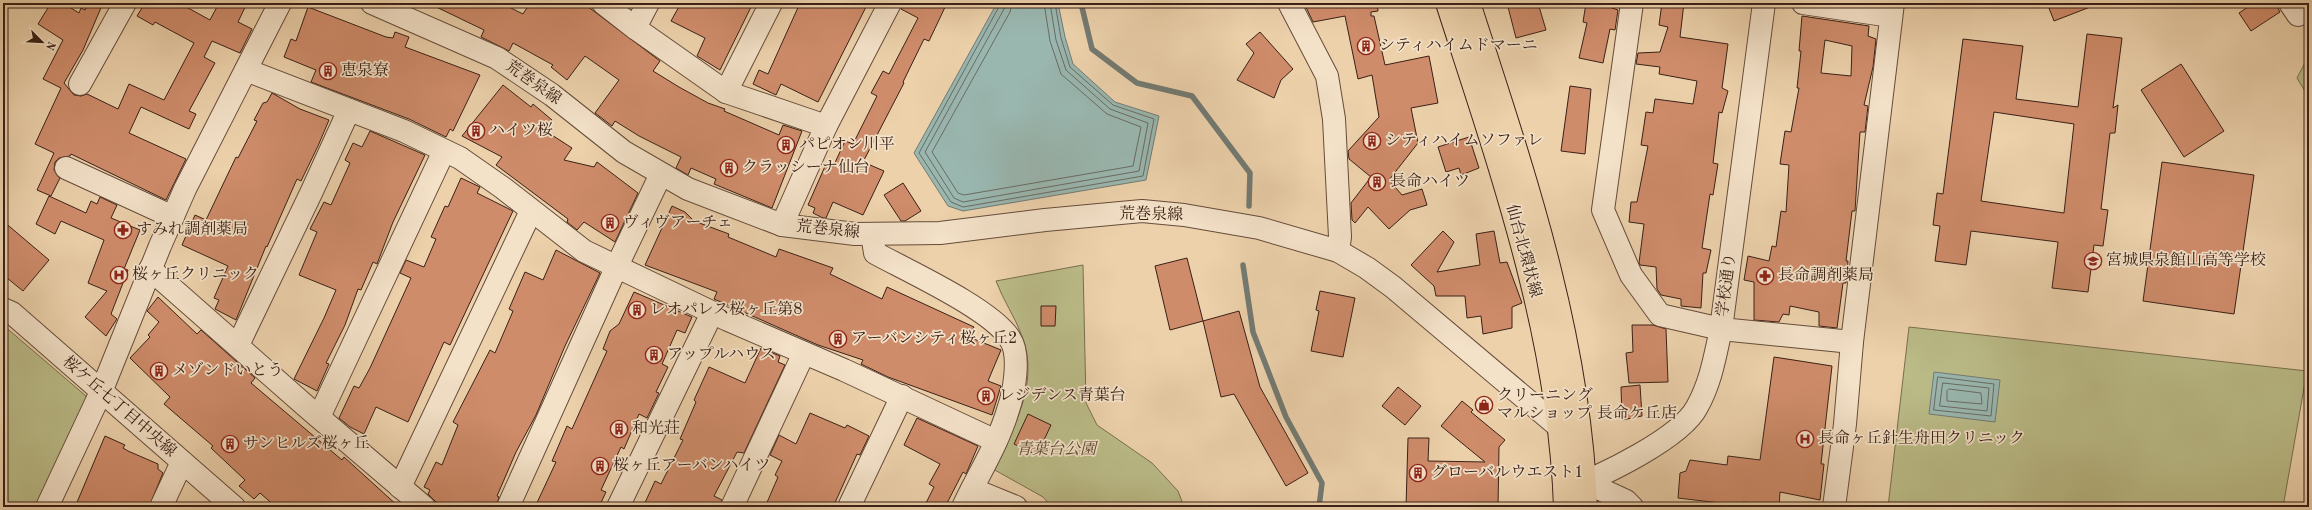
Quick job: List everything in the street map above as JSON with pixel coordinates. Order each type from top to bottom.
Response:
[{"type":"main road","name":"仙台北環状線","points":[[1447,3],[1505,180],[1533,284],[1552,373],[1585,482],[1586,507]]},
{"type":"main road","name":"仙台北環状線","points":[[1469,3],[1520,161],[1545,248],[1564,329],[1568,425],[1564,498]]},
{"type":"street","points":[[80,84],[125,3]]},
{"type":"street","points":[[47,507],[101,392],[150,269],[173,217],[280,3]]},
{"type":"street","name":"荒巻泉線","points":[[372,3],[411,10],[497,58],[552,95],[624,152],[688,190],[782,225],[855,234],[940,233],[1045,220],[1142,211],[1184,215],[1259,228],[1338,251],[1367,268],[1393,287],[1568,425]]},
{"type":"street","points":[[603,3],[635,28],[726,92],[826,126]]},
{"type":"street","points":[[635,28],[648,3]]},
{"type":"street","points":[[726,92],[770,3]]},
{"type":"street","points":[[782,225],[826,126],[890,3]]},
{"type":"street","points":[[1289,3],[1327,76],[1334,119],[1340,237],[1338,251]]},
{"type":"street","points":[[1632,3],[1603,210],[1631,275],[1660,314],[1721,329],[1852,342]]},
{"type":"street","name":"学校通り","points":[[1564,498],[1585,482],[1637,456],[1672,433],[1696,409],[1710,378],[1721,329],[1764,3]]},
{"type":"street","points":[[1803,3],[1892,9],[1852,342],[1845,424],[1834,507]]},
{"type":"street","points":[[2290,3],[2298,15],[2309,10]]},
{"type":"street","points":[[246,70],[404,131],[460,158],[503,188],[584,251],[616,268],[712,313],[902,396],[996,441]]},
{"type":"street","points":[[238,345],[349,110]]},
{"type":"street","points":[[319,417],[444,151]]},
{"type":"street","points":[[66,168],[173,217]]},
{"type":"street","points":[[508,507],[616,268],[662,174]]},
{"type":"street","points":[[400,487],[531,211]]},
{"type":"street","points":[[872,234],[875,253],[994,320],[1011,340],[1017,370],[1008,410],[996,441],[968,498],[1016,507]]},
{"type":"street","points":[[150,269],[424,507]]},
{"type":"street","name":"桜ケ丘七丁目中央線","points":[[3,309],[12,313],[234,507]]},
{"type":"street","points":[[618,507],[712,313]]},
{"type":"street","points":[[732,507],[804,353]]},
{"type":"street","points":[[849,507],[902,396]]},
{"type":"street","points":[[161,507],[182,462]]},
{"type":"street","points":[[1585,482],[1626,502],[1632,507]]},
{"type":"green space","points":[[2309,55],[2309,98],[2297,78]]},
{"type":"green space","name":"青葉台公園","points":[[1083,265],[1086,403],[1097,425],[1152,463],[1178,491],[1184,507],[1052,507],[1043,497],[993,469],[1009,438],[1022,405],[1028,371],[1027,353],[1022,336],[996,281]]},
{"type":"green space","points":[[3,325],[86,396],[88,406],[40,499],[31,507],[3,507]]},
{"type":"green space","points":[[1909,327],[2307,371],[2283,507],[1888,507]]},
{"type":"water","points":[[997,3],[1058,3],[1065,37],[1073,64],[1115,102],[1159,116],[1146,180],[963,211],[948,206],[914,153]]},
{"type":"water","points":[[1934,372],[2000,380],[1995,422],[1929,414]]},
{"type":"building","points":[[51,3],[63,3],[79,13],[81,8],[85,10],[88,3],[103,3],[83,50],[64,83],[74,95],[81,96],[87,94],[118,109],[129,84],[164,100],[194,43],[155,22],[153,25],[137,16],[145,3],[179,3],[210,20],[219,3],[247,3],[238,22],[252,29],[240,53],[212,41],[204,57],[215,63],[189,111],[196,114],[189,129],[141,107],[129,133],[186,159],[166,200],[71,154],[70,156],[59,158],[55,162],[54,170],[60,178],[51,196],[37,190],[54,153],[35,144],[61,88],[43,79],[63,40],[38,24]]},
{"type":"building","points":[[428,3],[501,3],[523,14],[530,3],[583,3],[660,61],[653,71],[679,87],[708,103],[725,109],[724,111],[779,135],[783,125],[802,131],[772,208],[714,184],[716,179],[691,168],[688,175],[676,168],[681,157],[639,136],[615,121],[612,126],[595,113],[619,80],[585,56],[567,80],[551,67],[553,65],[513,43],[509,51],[481,37],[484,30]]},
{"type":"building","points":[[681,3],[753,3],[720,70],[697,56],[705,38],[671,21]]},
{"type":"building","points":[[800,3],[868,3],[818,102],[781,84],[776,95],[753,84],[759,70],[768,74]]},
{"type":"building","points":[[902,3],[947,3],[929,41],[924,39],[903,82],[904,83],[863,162],[884,171],[863,215],[833,202],[826,218],[823,218],[813,213],[815,208],[808,205],[826,164],[833,167],[845,141],[853,144],[877,96],[871,93],[883,71],[889,74],[918,18],[901,9]]},
{"type":"building","points":[[1304,3],[1377,3],[1378,11],[1371,12],[1371,16],[1374,16],[1385,65],[1429,56],[1438,103],[1411,108],[1418,143],[1389,180],[1402,195],[1422,189],[1427,205],[1410,210],[1389,229],[1368,207],[1355,223],[1352,220],[1351,203],[1371,177],[1349,159],[1348,151],[1379,117],[1372,75],[1358,79],[1345,16],[1313,22]]},
{"type":"building","points":[[1507,3],[1538,3],[1546,30],[1516,38]]},
{"type":"building","points":[[1586,3],[1598,3],[1618,10],[1615,30],[1610,29],[1603,63],[1579,58],[1587,23],[1583,22]]},
{"type":"building","points":[[1662,3],[1684,3],[1680,37],[1728,44],[1722,88],[1728,91],[1722,113],[1719,112],[1713,163],[1718,164],[1713,195],[1710,194],[1702,248],[1711,250],[1706,273],[1703,273],[1701,308],[1681,306],[1681,299],[1661,295],[1657,289],[1656,267],[1640,265],[1639,263],[1644,224],[1629,222],[1631,202],[1637,202],[1648,146],[1641,145],[1646,112],[1653,113],[1655,99],[1693,104],[1697,81],[1659,74],[1660,67],[1636,64],[1638,53],[1660,52],[1668,27],[1659,25]]},
{"type":"building","points":[[2047,3],[2097,3],[2098,4],[2054,21]]},
{"type":"building","points":[[2254,3],[2275,3],[2280,12],[2251,31],[2239,13]]},
{"type":"building","points":[[308,7],[386,37],[393,38],[395,32],[409,37],[405,47],[480,75],[453,131],[450,129],[446,137],[409,119],[311,82],[316,70],[284,57],[291,39],[296,41]]},
{"type":"building","points":[[1802,16],[1869,26],[1868,36],[1876,39],[1873,67],[1864,105],[1868,106],[1865,132],[1860,132],[1855,211],[1852,211],[1846,261],[1848,261],[1846,283],[1843,283],[1837,328],[1819,326],[1819,312],[1790,306],[1789,315],[1783,314],[1779,322],[1754,320],[1754,282],[1744,280],[1748,256],[1769,261],[1772,246],[1776,247],[1781,211],[1786,212],[1789,165],[1780,164],[1785,131],[1791,132],[1799,88],[1797,88],[1801,51],[1799,51]],"holes":[[[1825,40],[1852,46],[1851,76],[1821,73]]]},
{"type":"building","points":[[1260,32],[1293,69],[1281,80],[1274,98],[1237,80],[1254,53],[1246,44]]},
{"type":"building","points":[[2087,34],[2122,38],[2113,108],[2118,105],[2115,133],[2110,133],[2101,209],[2108,210],[2103,246],[2094,245],[2088,292],[2052,288],[2058,242],[1971,231],[1966,265],[1935,261],[1940,226],[1933,225],[1937,193],[1943,194],[1963,39],[2023,46],[2016,99],[2078,107]],"holes":[[[1994,112],[2074,124],[2064,213],[1981,201]]]},
{"type":"building","points":[[2181,64],[2224,131],[2184,157],[2141,90]]},
{"type":"building","points":[[503,85],[531,107],[533,104],[552,120],[544,130],[572,148],[564,160],[594,167],[597,162],[638,193],[615,242],[584,222],[577,230],[567,222],[568,219],[496,165],[502,157],[462,136]]},
{"type":"building","points":[[1570,86],[1591,89],[1585,154],[1561,151]]},
{"type":"building","points":[[272,93],[300,109],[329,120],[301,181],[297,179],[267,247],[266,246],[236,320],[215,309],[219,300],[214,298],[228,266],[182,245],[195,215],[206,220],[236,157],[238,158],[257,121],[254,120],[263,103],[267,102]]},
{"type":"building","points":[[370,131],[425,155],[393,222],[377,264],[373,262],[361,290],[358,289],[345,325],[326,363],[329,364],[317,391],[294,379],[336,290],[299,275],[317,232],[310,229],[324,202],[331,205],[350,163],[345,160],[353,143],[362,147]]},
{"type":"building","points":[[1469,137],[1479,168],[1461,175],[1459,168],[1446,172],[1438,147]]},
{"type":"building","points":[[2162,162],[2254,175],[2234,314],[2143,301]]},
{"type":"building","points":[[461,178],[480,187],[477,193],[513,211],[450,345],[444,342],[408,422],[376,407],[364,434],[350,427],[339,418],[354,386],[359,388],[370,368],[411,278],[400,273],[406,260],[424,267],[436,239],[431,237],[445,206],[448,207]]},
{"type":"building","points":[[903,183],[921,211],[905,221],[901,221],[884,195]]},
{"type":"building","points":[[49,196],[86,213],[91,201],[97,204],[100,197],[117,205],[111,218],[140,230],[124,269],[128,270],[111,314],[117,319],[106,336],[85,317],[107,291],[88,283],[104,240],[61,221],[55,234],[36,224]]},
{"type":"building","points":[[672,206],[685,212],[694,221],[729,234],[728,237],[776,257],[779,249],[833,268],[830,274],[882,299],[887,287],[974,327],[969,337],[1001,350],[988,381],[1001,386],[992,415],[888,377],[861,364],[863,360],[818,345],[714,299],[717,292],[645,265]]},
{"type":"building","points":[[3,221],[49,260],[23,291],[7,278],[3,278]]},
{"type":"building","points":[[1443,231],[1454,242],[1437,272],[1480,265],[1476,234],[1494,231],[1500,263],[1507,262],[1522,303],[1512,307],[1512,328],[1483,334],[1481,316],[1467,318],[1465,296],[1436,296],[1434,286],[1411,265]]},
{"type":"building","points":[[556,250],[600,273],[565,346],[536,415],[516,452],[497,496],[499,497],[496,507],[446,507],[436,502],[428,494],[430,490],[424,487],[436,462],[442,465],[458,425],[453,422],[490,350],[495,353],[513,311],[509,309],[525,272],[543,280]]},
{"type":"building","points":[[1187,258],[1203,321],[1170,330],[1155,266]]},
{"type":"building","points":[[1320,291],[1355,298],[1343,357],[1311,351],[1319,311],[1316,310]]},
{"type":"building","points":[[634,292],[692,317],[685,333],[677,330],[662,364],[668,367],[656,392],[659,393],[647,418],[639,414],[624,449],[621,447],[601,490],[606,492],[599,507],[535,507],[556,462],[552,461],[567,426],[572,429],[607,351],[603,349],[610,331],[619,324]]},
{"type":"building","points":[[158,297],[197,334],[201,330],[255,378],[251,383],[342,460],[344,457],[399,507],[276,507],[260,493],[254,499],[239,486],[245,480],[211,448],[213,446],[164,404],[170,397],[130,358],[150,337],[148,335],[159,322],[147,311]]},
{"type":"building","points":[[1041,306],[1056,306],[1055,326],[1041,326]]},
{"type":"building","points":[[1239,311],[1260,387],[1308,473],[1286,486],[1234,394],[1221,397],[1203,321]]},
{"type":"building","points":[[1632,325],[1653,325],[1666,329],[1668,382],[1629,383],[1626,353],[1633,352]]},
{"type":"building","points":[[761,348],[780,356],[778,362],[785,365],[744,453],[737,452],[714,496],[722,500],[720,507],[643,507],[655,481],[661,484],[683,440],[680,439],[696,402],[694,400],[709,367],[745,383]]},
{"type":"building","points":[[1774,357],[1832,366],[1821,464],[1824,464],[1820,500],[1780,492],[1779,507],[1743,502],[1742,507],[1720,507],[1720,503],[1678,498],[1680,473],[1686,471],[1690,460],[1727,465],[1728,456],[1760,460]]},
{"type":"building","points":[[1640,385],[1642,416],[1622,420],[1621,387]]},
{"type":"building","points":[[1398,387],[1421,406],[1405,425],[1382,406]]},
{"type":"building","points":[[1462,401],[1473,410],[1471,412],[1505,440],[1499,447],[1498,507],[1406,507],[1408,438],[1429,438],[1428,461],[1485,462],[1441,426]]},
{"type":"building","points":[[810,413],[845,428],[847,425],[869,436],[860,455],[857,454],[833,507],[765,507],[778,477],[775,475],[782,461],[770,455],[779,435],[796,444]]},
{"type":"building","points":[[1028,414],[1051,425],[1037,455],[1014,444]]},
{"type":"building","points":[[917,418],[978,446],[966,474],[963,472],[945,507],[924,507],[934,487],[929,484],[940,464],[904,445]]},
{"type":"building","points":[[105,436],[125,445],[123,448],[128,451],[158,464],[158,469],[163,473],[149,507],[75,507]]},
{"type":"waterway","points":[[1081,3],[1092,49],[1137,83],[1192,96],[1250,173],[1249,206]]},
{"type":"waterway","points":[[1243,265],[1253,332],[1286,417],[1322,483],[1319,507]]},
{"type":"place","name":"シティハイムドマーニ","points":[[1366,46]]},
{"type":"place","name":"恵泉寮","points":[[328,71]]},
{"type":"place","name":"ハイツ桜","points":[[476,131]]},
{"type":"place","name":"シティハイムソファレ","points":[[1372,141]]},
{"type":"place","name":"パピオン川平","points":[[786,145]]},
{"type":"place","name":"クラッシーナ仙台","points":[[729,168]]},
{"type":"place","name":"長命ハイツ","points":[[1377,182]]},
{"type":"place","name":"ヴィヴアーチェ","points":[[610,223]]},
{"type":"place","name":"すみれ調剤薬局","points":[[123,230]]},
{"type":"place","name":"宮城県泉館山高等学校","points":[[2093,261]]},
{"type":"place","name":"桜ヶ丘クリニック","points":[[119,275]]},
{"type":"place","name":"長命調剤薬局","points":[[1765,276]]},
{"type":"place","name":"レオパレス桜ヶ丘第8","points":[[637,310]]},
{"type":"place","name":"アーバンシティ桜ヶ丘2","points":[[838,339]]},
{"type":"place","name":"アップルハウス","points":[[654,355]]},
{"type":"place","name":"メゾンドいとう","points":[[159,371]]},
{"type":"place","name":"レジデンス青葉台","points":[[986,396]]},
{"type":"place","name":"クリーニング マルショップ 長命ケ丘店","points":[[1484,405]]},
{"type":"place","name":"和光荘","points":[[619,429]]},
{"type":"place","name":"長命ヶ丘針生舟田クリニック","points":[[1805,439]]},
{"type":"place","name":"サンヒルズ桜ヶ丘","points":[[230,444]]},
{"type":"place","name":"桜ヶ丘アーバンハイツ","points":[[600,466]]},
{"type":"place","name":"グローバルウエスト1","points":[[1418,473]]}]
